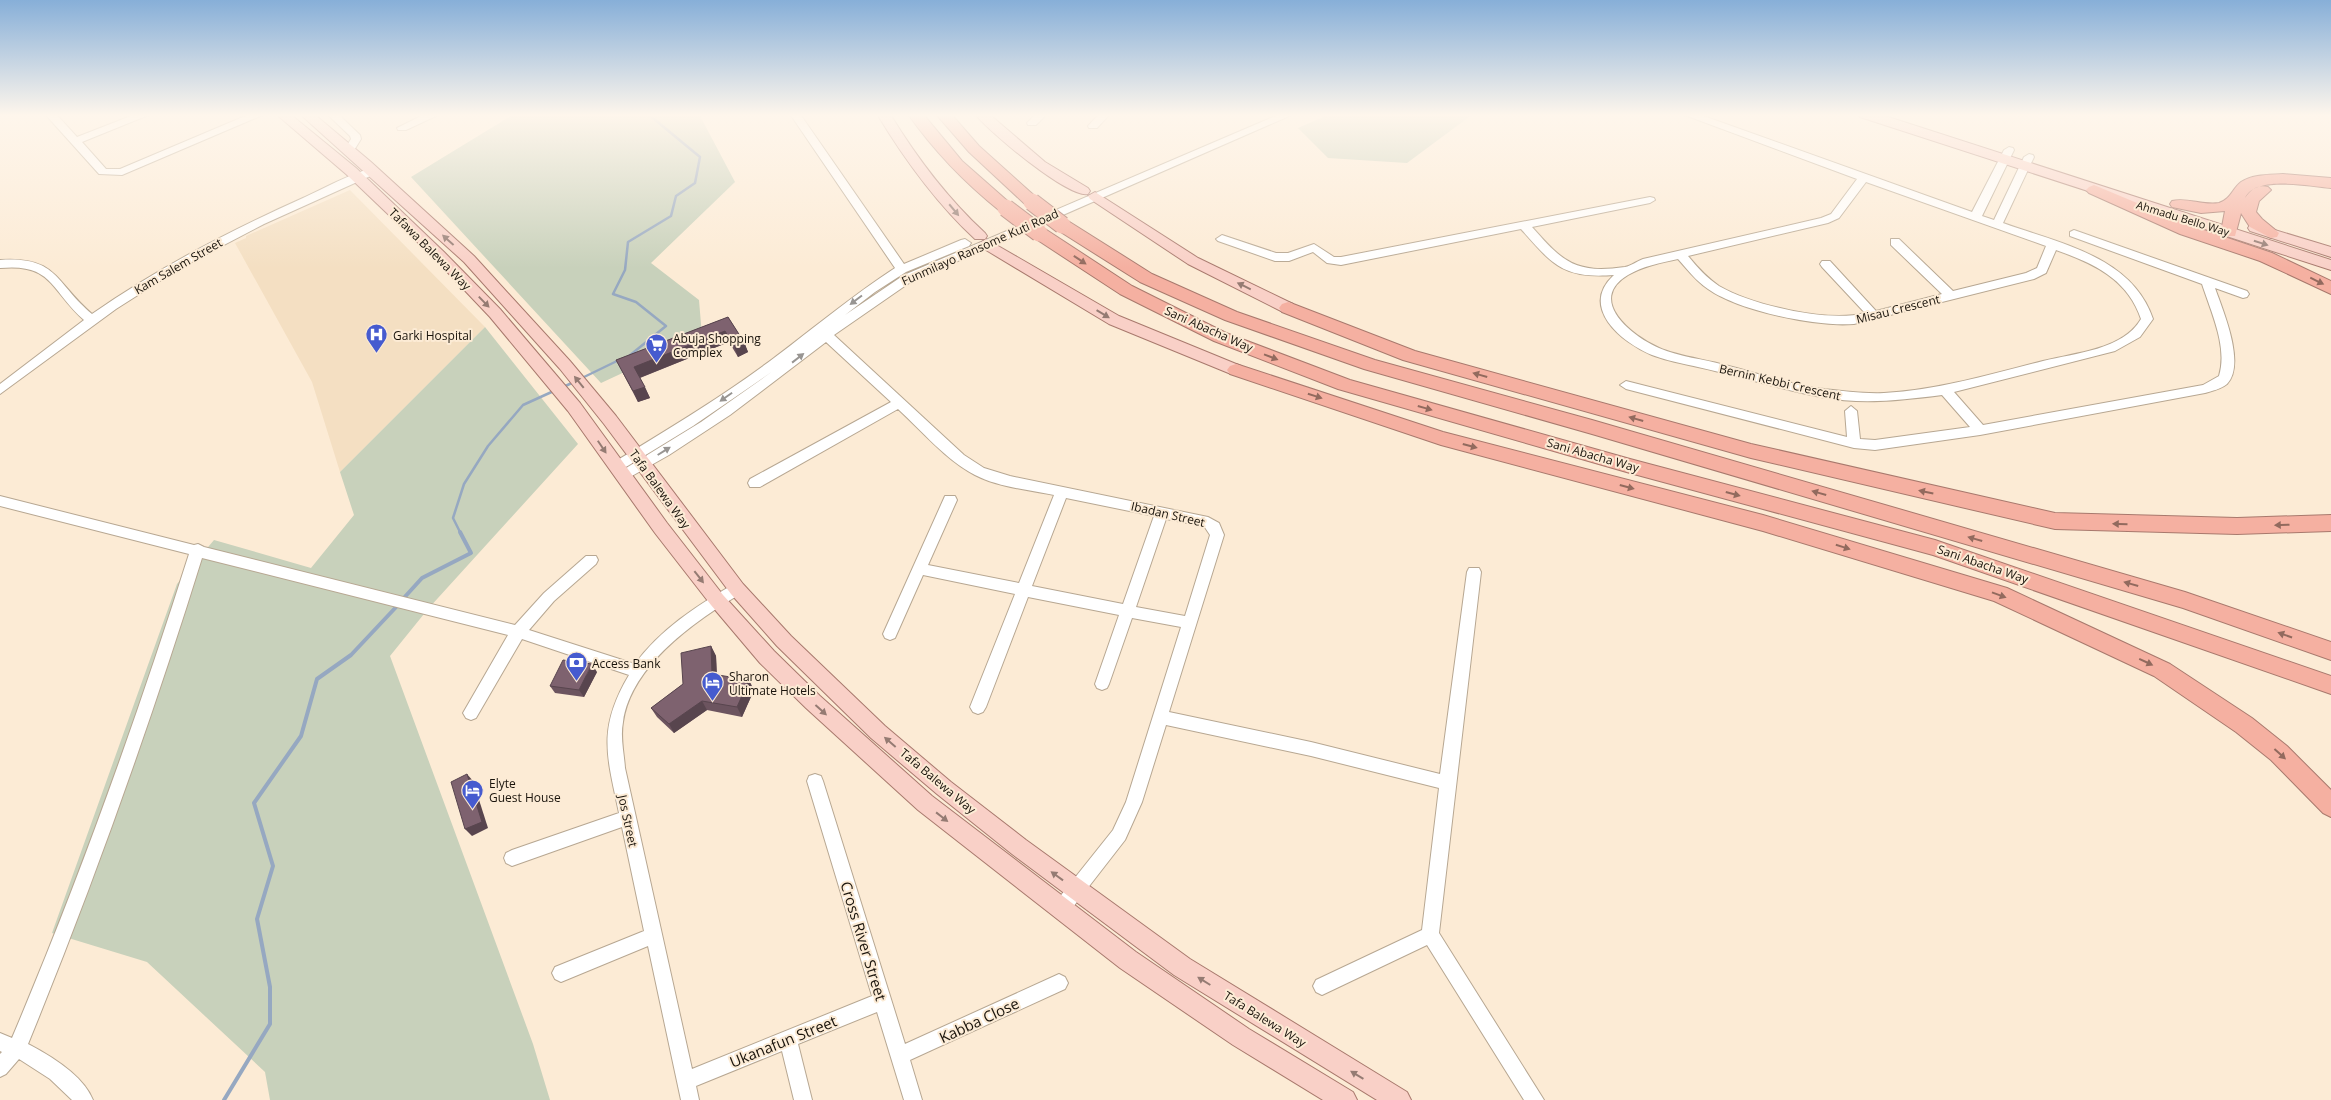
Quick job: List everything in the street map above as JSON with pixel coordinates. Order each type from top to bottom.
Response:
[{"type":"highway","name":"Sani Abacha Way","points":[[956,165],[974,184],[1039,233],[1126,290],[1220,337],[1344,385],[1630,466],[1935,548],[2331,685]]},
{"type":"highway","name":"Sani Abacha Way","points":[[992,165],[1032,202],[1062,225],[1155,282],[1231,316],[1370,365],[1592,427],[2185,600],[2331,651]]},
{"type":"highway","points":[[2230,226],[2241,190],[2248,184],[2258,181],[2282,180],[2331,182]]},
{"type":"highway","points":[[2271,233],[2250,216],[2250,202],[2254,195],[2264,189],[2278,186],[2296,186],[2331,193]]},
{"type":"highway","points":[[2094,190],[2186,230],[2266,257],[2331,288]]},
{"type":"highway","points":[[2178,204],[2215,210],[2237,200]]},
{"type":"highway","points":[[1288,308],[1370,365]]},
{"type":"highway","points":[[1288,308],[1409,356],[1751,452],[2055,521],[2237,526],[2331,523]]},
{"type":"highway","points":[[1236,370],[1344,385]]},
{"type":"highway","points":[[1236,370],[1441,438],[1763,523],[2000,594],[2162,670],[2244,725],[2279,753],[2331,806]]},
{"type":"highway","points":[[1592,427],[1751,452]]},
{"type":"highway","points":[[1630,466],[1763,523]]},
{"type":"main road","name":"Tafawa Balewa Way","points":[[344,165],[439,255],[495,313],[547,374]]},
{"type":"main road","name":"Tafawa Balewa Way","points":[[366,165],[469,259],[565,364]]},
{"type":"main road","points":[[919,165],[967,225],[983,240],[1114,320],[1236,370]]},
{"type":"main road","points":[[1041,165],[1193,261],[1288,308]]},
{"type":"main road","name":"Ahmadu Bello Way","points":[[2035,165],[2094,190],[2230,226],[2271,233],[2331,252]]},
{"type":"main road","name":"Ahmadu Bello Way","points":[[2039,165],[2178,204],[2331,265]]},
{"type":"main road","name":"Tafa Balewa Way","points":[[565,364],[736,589],[784,641],[878,732],[944,788],[1076,890],[1182,967],[1398,1100]]},
{"type":"main road","name":"Tafa Balewa Way","points":[[547,374],[574,407],[619,472],[717,600],[767,657],[861,746],[924,803],[1060,910],[1128,960],[1241,1037],[1345,1100]]},
{"type":"street","points":[[97,165],[103,172],[115,174],[136,165]]},
{"type":"street","points":[[830,165],[902,269]]},
{"type":"street","name":"Funmilayo Ransome Kuti Road","points":[[824,332],[908,278],[983,240],[1153,165]]},
{"type":"street","name":"Funmilayo Ransome Kuti Road","points":[[1089,194],[1161,165]]},
{"type":"street","name":"Bernin Kebbi Crescent","points":[[1827,165],[1976,216],[2087,257],[2108,268],[2128,283],[2143,302],[2147,319],[2140,332],[2129,341],[2111,348],[1946,390],[1883,398],[1822,393],[1657,352],[1639,344],[1621,329],[1610,316],[1605,301],[1607,288],[1624,270],[1643,263],[1824,221],[1835,216],[1862,178]]},
{"type":"street","points":[[1976,216],[2002,165]]},
{"type":"street","points":[[1997,224],[2025,165]]},
{"type":"street","name":"Kam Salem Street","points":[[0,379],[87,317],[211,246],[369,168]]},
{"type":"street","points":[[1222,239],[1275,257],[1289,257],[1314,248],[1335,262],[1650,200]]},
{"type":"street","points":[[1524,226],[1561,263],[1570,269],[1582,272],[1624,270]]},
{"type":"street","points":[[2074,234],[2243,294]]},
{"type":"street","name":"Funmilayo Ransome Kuti Road","points":[[619,472],[752,393],[824,332],[871,288],[902,269],[983,240]]},
{"type":"street","points":[[1895,242],[1950,296]]},
{"type":"street","name":"Misau Crescent","points":[[1680,254],[1715,288],[1744,301],[1840,321],[1873,315],[2030,276],[2042,270],[2053,244]]},
{"type":"street","points":[[0,264],[24,262],[39,266],[49,273],[87,317]]},
{"type":"street","points":[[1826,264],[1873,315]]},
{"type":"street","points":[[1626,386],[1854,444],[1874,445],[1980,430],[2219,384],[2225,378],[2229,367],[2224,337],[2208,282]]},
{"type":"street","name":"Kam Salem Street","points":[[0,390],[87,317]]},
{"type":"street","name":"Ibadan Street","points":[[824,332],[959,458],[980,472],[1010,482],[1208,522],[1214,527],[1217,535],[1134,802],[1119,835],[1060,910]]},
{"type":"street","points":[[1946,390],[1980,430]]},
{"type":"street","points":[[754,483],[899,403]]},
{"type":"street","points":[[1851,411],[1854,444]]},
{"type":"street","points":[[978,707],[1062,492]]},
{"type":"street","points":[[890,634],[950,500]]},
{"type":"street","points":[[0,501],[198,549],[518,632],[637,671]]},
{"type":"street","points":[[1102,684],[1126,610],[1162,512]]},
{"type":"street","points":[[0,1068],[9,1045],[67,926],[169,641],[198,549]]},
{"type":"street","points":[[471,713],[490,676],[518,632],[542,605],[591,560]]},
{"type":"street","points":[[919,569],[1189,623]]},
{"type":"street","points":[[1474,572],[1430,935],[1535,1100]]},
{"type":"street","name":"Jos Street","points":[[690,1100],[627,818],[616,759],[615,721],[623,699],[637,671],[655,648],[679,626],[736,589]]},
{"type":"street","points":[[1161,717],[1312,749],[1448,783]]},
{"type":"street","name":"Cross River Street","points":[[815,781],[913,1100]]},
{"type":"street","points":[[512,858],[627,818]]},
{"type":"street","points":[[562,973],[654,935]]},
{"type":"street","points":[[1322,986],[1430,935]]},
{"type":"street","name":"Kabba Close","points":[[899,1056],[1059,983]]},
{"type":"street","name":"Ukanafun Street","points":[[685,1081],[882,1000]]},
{"type":"street","points":[[788,1039],[803,1100]]},
{"type":"street","points":[[9,1045],[50,1068],[76,1090],[84,1100]]},
{"type":"shaded area","name":"Garki Hospital","points":[[350,190],[485,327],[340,472],[312,382],[235,243],[246,238],[246,236]]},
{"type":"green space","points":[[430,165],[726,165],[735,182],[651,263],[699,300],[702,336],[601,383],[411,177]]},
{"type":"green space","points":[[485,327],[578,444],[428,609],[390,656],[533,1044],[550,1100],[270,1100],[265,1072],[147,962],[52,933],[177,584],[214,540],[311,568],[354,515],[340,472]]},
{"type":"building","points":[[728,317],[744,342],[734,346],[725,331],[634,367],[645,387],[633,391],[616,360]]},
{"type":"building","name":"Sharon Ultimate Hotels","points":[[711,646],[712,674],[749,680],[737,707],[702,701],[669,724],[651,708],[683,684],[681,653]]},
{"type":"building","points":[[563,660],[592,664],[579,690],[550,686]]},
{"type":"building","name":"Elyte Guest House","points":[[467,774],[482,822],[465,829],[451,782]]},
{"type":"waterway","points":[[629,356],[666,326],[636,302],[613,294],[625,270],[628,242],[671,216],[676,196],[695,183],[698,165]]},
{"type":"waterway","points":[[582,378],[619,360]]},
{"type":"waterway","points":[[561,388],[574,382]]},
{"type":"waterway","points":[[460,532],[453,518],[464,484],[488,446],[523,405],[556,390]]},
{"type":"waterway","points":[[402,600],[422,578],[471,553],[460,532]]},
{"type":"waterway","points":[[224,1100],[270,1024],[270,987],[257,919],[273,866],[254,803],[301,736],[317,679],[351,655],[398,605]]},
{"type":"place","name":"Garki Hospital","points":[[377,354]]},
{"type":"place","name":"Abuja Shopping Complex","points":[[657,364]]},
{"type":"place","name":"Access Bank","points":[[576,682]]},
{"type":"place","name":"Sharon Ultimate Hotels","points":[[713,702]]},
{"type":"place","name":"Elyte Guest House","points":[[473,809]]}]
